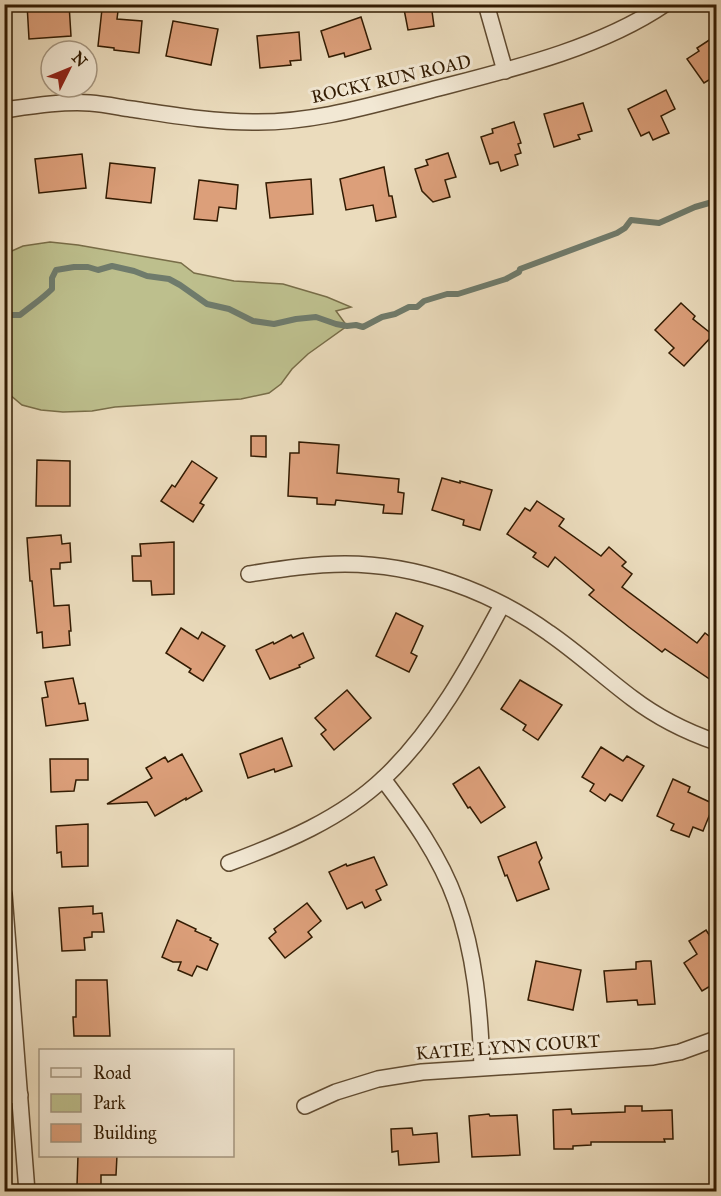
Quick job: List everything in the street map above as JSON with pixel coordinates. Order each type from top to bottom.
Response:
[{"type":"street","points":[[486,4],[505,71]]},
{"type":"street","name":"ROCKY RUN ROAD","points":[[4,110],[34,105],[90,103],[208,120],[253,122],[298,120],[343,113],[505,71],[592,42],[623,29],[665,4]]},
{"type":"street","points":[[249,574],[302,566],[346,564],[394,568],[428,575],[468,589],[502,605],[549,633],[633,700],[670,722],[717,742]]},
{"type":"street","points":[[229,863],[302,832],[356,800],[383,779],[405,757],[437,715],[472,661],[502,605]]},
{"type":"street","points":[[383,779],[411,817],[440,865],[456,899],[474,973],[480,1020],[482,1067]]},
{"type":"street","points":[[4,894],[12,1096],[27,1191]]},
{"type":"street","name":"KATIE LYNN COURT","points":[[305,1106],[336,1092],[378,1079],[422,1072],[482,1067],[653,1057],[680,1052],[717,1039]]},
{"type":"green space","points":[[50,242],[181,263],[194,273],[234,281],[283,284],[351,307],[336,311],[347,326],[308,354],[292,369],[281,384],[269,393],[241,399],[115,407],[92,411],[63,412],[22,405],[9,394],[5,387],[5,254],[23,246]]},
{"type":"building","points":[[27,4],[69,4],[71,36],[29,39]]},
{"type":"building","points":[[403,4],[431,4],[434,26],[408,30]]},
{"type":"building","points":[[102,9],[118,11],[117,19],[142,21],[139,53],[99,46]]},
{"type":"building","points":[[361,17],[371,49],[345,57],[344,53],[329,57],[321,31]]},
{"type":"building","points":[[173,21],[218,29],[211,65],[166,56]]},
{"type":"building","points":[[299,32],[301,60],[290,61],[291,65],[260,68],[257,36]]},
{"type":"building","points":[[717,35],[717,75],[704,83],[687,59],[699,51],[697,48]]},
{"type":"building","points":[[666,90],[675,109],[661,116],[669,133],[653,140],[649,132],[641,136],[628,109]]},
{"type":"building","points":[[583,103],[592,131],[578,135],[580,139],[554,147],[544,114]]},
{"type":"building","points":[[514,122],[521,143],[518,144],[521,153],[515,155],[518,165],[501,171],[498,162],[490,164],[481,137],[493,133],[492,129]]},
{"type":"building","points":[[448,153],[456,177],[445,180],[450,197],[433,202],[422,191],[415,169],[428,165],[426,160]]},
{"type":"building","points":[[82,154],[86,188],[39,193],[35,159]]},
{"type":"building","points":[[110,163],[155,168],[151,203],[106,198]]},
{"type":"building","points":[[384,167],[389,196],[392,196],[396,217],[376,221],[373,205],[346,210],[340,179]]},
{"type":"building","points":[[311,179],[313,214],[270,218],[266,183]]},
{"type":"building","points":[[199,180],[238,185],[236,209],[219,207],[217,221],[194,219]]},
{"type":"building","points":[[681,303],[695,316],[693,319],[713,335],[684,366],[669,353],[674,348],[655,330]]},
{"type":"building","points":[[251,436],[266,436],[266,457],[251,456]]},
{"type":"building","points":[[299,442],[339,445],[337,473],[399,479],[398,492],[404,493],[402,514],[383,513],[384,505],[336,500],[335,505],[317,504],[317,498],[288,496],[290,453],[299,453]]},
{"type":"building","points":[[37,460],[70,461],[70,506],[36,506]]},
{"type":"building","points":[[192,461],[217,478],[200,503],[204,505],[193,522],[161,501],[172,485],[175,487]]},
{"type":"building","points":[[442,478],[492,490],[480,530],[463,525],[464,520],[432,510]]},
{"type":"building","points":[[537,501],[564,519],[559,526],[601,556],[609,547],[626,562],[622,566],[632,574],[622,587],[697,643],[705,633],[717,642],[717,684],[665,649],[662,652],[629,627],[589,595],[594,590],[555,557],[548,567],[533,557],[536,553],[507,534],[525,508],[530,511]]},
{"type":"building","points":[[61,535],[62,544],[70,543],[71,562],[60,563],[60,569],[51,569],[54,606],[69,605],[70,645],[43,648],[42,632],[37,633],[27,538]]},
{"type":"building","points":[[174,542],[174,594],[152,595],[151,581],[133,581],[132,556],[141,556],[140,544]]},
{"type":"building","points":[[396,613],[423,626],[411,653],[417,656],[409,672],[376,656]]},
{"type":"building","points":[[181,628],[198,639],[202,632],[225,646],[203,681],[189,672],[191,669],[166,653]]},
{"type":"building","points":[[303,633],[314,658],[299,665],[300,667],[270,679],[256,650],[291,635],[293,638]]},
{"type":"building","points":[[73,678],[79,704],[85,703],[88,720],[46,726],[42,698],[48,697],[45,682]]},
{"type":"building","points":[[520,680],[562,705],[538,740],[523,730],[526,725],[501,709]]},
{"type":"building","points":[[347,690],[371,718],[334,750],[321,734],[326,730],[315,718]]},
{"type":"building","points":[[282,738],[292,766],[275,772],[274,769],[248,778],[240,754]]},
{"type":"building","points":[[601,747],[623,761],[627,756],[644,766],[622,801],[610,794],[605,801],[590,791],[594,784],[582,777]]},
{"type":"building","points":[[182,754],[202,791],[155,816],[147,802],[107,804],[152,778],[146,768],[165,757],[168,762]]},
{"type":"building","points":[[50,759],[88,759],[88,780],[76,780],[74,791],[51,792]]},
{"type":"building","points":[[479,767],[505,807],[481,823],[470,807],[468,808],[453,784]]},
{"type":"building","points":[[673,779],[690,787],[688,792],[714,804],[703,831],[693,827],[689,837],[671,830],[674,824],[657,816]]},
{"type":"building","points":[[88,824],[88,866],[62,867],[61,852],[57,853],[56,826]]},
{"type":"building","points":[[536,842],[542,858],[539,862],[549,889],[517,901],[498,857]]},
{"type":"building","points":[[374,857],[387,885],[376,890],[381,900],[365,908],[362,902],[347,909],[329,872],[346,864],[347,866]]},
{"type":"building","points":[[307,903],[321,921],[308,932],[312,937],[285,958],[269,938],[276,932],[274,929]]},
{"type":"building","points":[[93,906],[93,914],[102,913],[104,932],[92,932],[92,937],[84,938],[85,950],[62,951],[59,908]]},
{"type":"building","points":[[177,920],[196,929],[195,931],[218,944],[207,970],[197,966],[192,976],[178,970],[181,962],[173,962],[162,957]]},
{"type":"building","points":[[706,930],[717,947],[717,982],[702,991],[684,963],[697,954],[689,941]]},
{"type":"building","points":[[536,961],[581,970],[573,1010],[528,1000]]},
{"type":"building","points":[[651,961],[655,1004],[638,1005],[637,1000],[607,1002],[604,971],[636,969],[636,962]]},
{"type":"building","points":[[76,980],[107,980],[110,1036],[74,1036]]},
{"type":"building","points":[[625,1106],[642,1106],[642,1111],[672,1110],[673,1139],[664,1139],[665,1142],[591,1142],[591,1145],[573,1146],[573,1149],[554,1149],[553,1110],[571,1109],[572,1114],[625,1112]]},
{"type":"building","points":[[489,1114],[490,1116],[517,1115],[520,1155],[472,1157],[469,1116]]},
{"type":"building","points":[[412,1128],[413,1135],[437,1133],[439,1162],[399,1165],[398,1151],[392,1152],[391,1129]]},
{"type":"building","points":[[78,1157],[117,1157],[116,1175],[101,1175],[101,1187],[77,1186]]},
{"type":"waterway","points":[[4,315],[20,315],[44,296],[52,289],[52,278],[56,270],[74,267],[98,270],[112,266],[147,276],[169,279],[207,304],[229,309],[253,321],[274,324],[316,317],[336,324],[363,327],[382,317],[409,307],[417,307],[424,301],[447,294],[458,294],[506,279],[519,272],[520,269],[617,233],[631,220],[659,223],[695,207],[716,201]]}]
